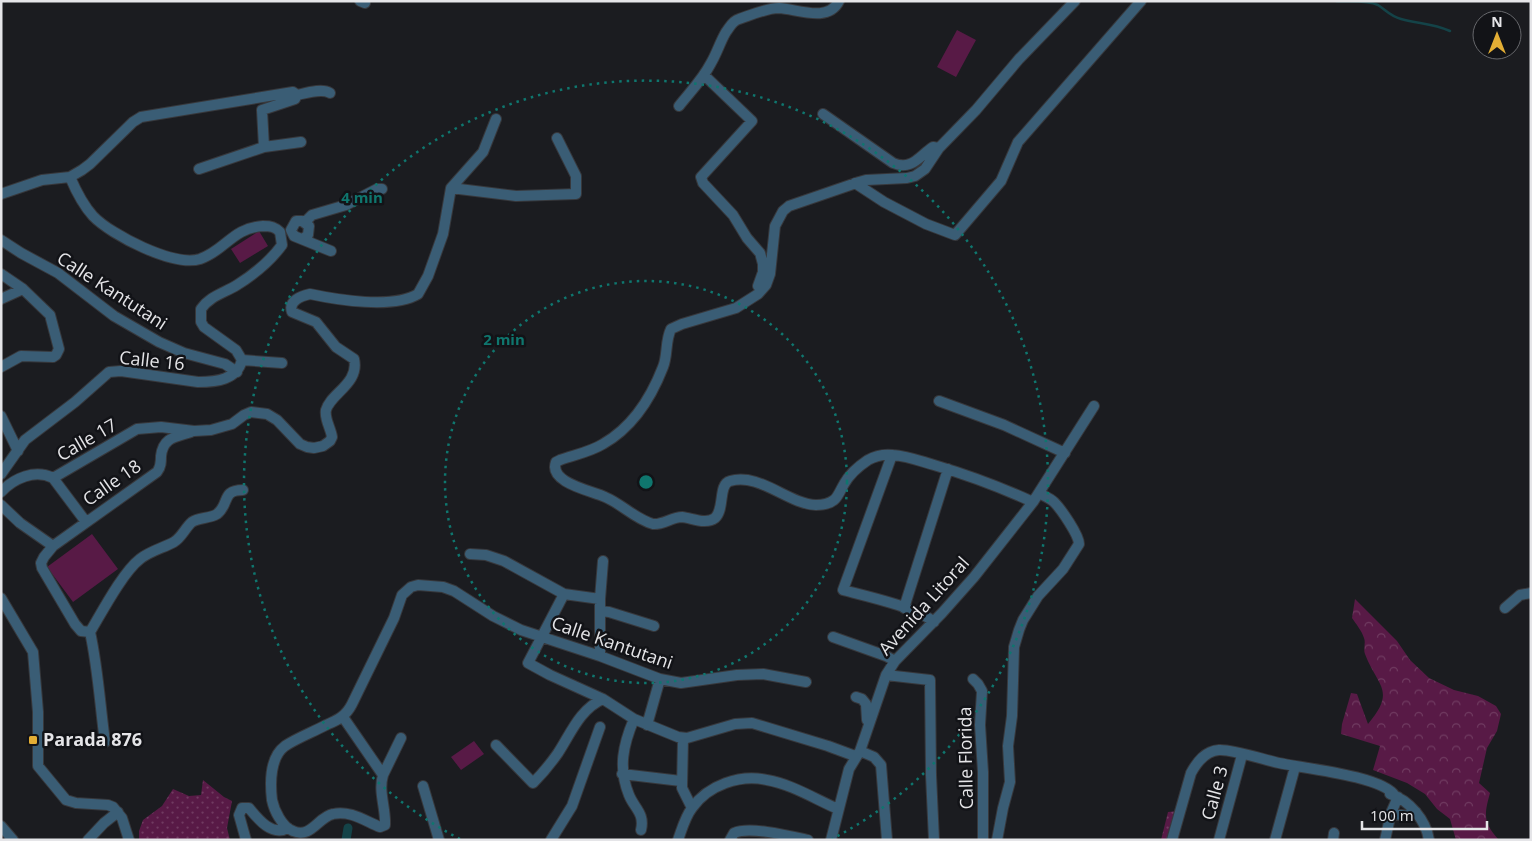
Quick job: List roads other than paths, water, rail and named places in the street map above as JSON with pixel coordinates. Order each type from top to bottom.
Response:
[{"type":"street","points":[[679,106],[712,63],[723,37],[735,21],[778,8],[803,14],[828,11],[834,8],[839,1]]},
{"type":"street","points":[[997,840],[1010,782],[1008,746],[1012,716],[1014,647],[1023,620],[1038,596],[1063,569],[1079,544],[1078,538],[1054,502],[911,458],[892,454],[869,459],[845,482],[834,501],[828,504],[813,505],[797,501],[774,489],[754,482],[732,480],[724,485],[720,508],[715,518],[708,521],[679,517],[658,525],[647,523],[604,496],[581,489],[563,479],[556,473],[554,468],[556,462],[603,444],[620,432],[644,406],[664,364],[670,329],[736,308],[758,294],[766,285],[770,274],[775,226],[783,211],[789,206],[866,180],[915,176],[925,169],[939,148],[976,110],[1019,59],[1075,1]]},
{"type":"street","points":[[856,183],[884,202],[940,231],[955,235],[1001,181],[1018,142],[1141,1]]},
{"type":"street","points":[[704,75],[752,121],[701,177],[703,183],[733,215],[747,238],[760,253],[764,264],[757,290],[758,294]]},
{"type":"street","points":[[1,194],[42,180],[70,177],[90,164],[133,122],[141,117],[293,92],[297,95],[326,90],[330,93]]},
{"type":"street","points":[[264,148],[262,110],[295,99],[297,95]]},
{"type":"street","points":[[823,114],[899,165],[908,165],[933,147],[939,148]]},
{"type":"street","points":[[194,431],[222,428],[251,412],[260,412],[277,420],[300,444],[306,447],[318,448],[330,441],[332,432],[326,416],[326,408],[348,383],[354,367],[354,359],[336,347],[316,322],[292,312],[292,304],[301,296],[310,294],[363,302],[407,299],[418,294],[428,276],[443,234],[451,188],[483,152],[496,119]]},
{"type":"street","points":[[451,188],[516,196],[576,194],[576,176],[558,138]]},
{"type":"street","points":[[199,169],[264,148],[301,142]]},
{"type":"street","points":[[70,177],[81,200],[92,216],[106,228],[168,257],[186,260],[199,259],[212,253],[245,229],[269,226],[274,227],[280,232],[282,245],[276,252],[239,284],[212,297],[201,309],[201,322],[204,327],[236,350],[242,360],[237,372]]},
{"type":"street","points":[[305,222],[312,215],[346,205],[377,189],[382,189]]},
{"type":"street","points":[[291,230],[296,221],[305,222],[309,226],[310,232],[303,238]]},
{"type":"street","points":[[280,232],[291,230]]},
{"type":"street","points":[[291,230],[297,238],[303,238],[330,251]]},
{"type":"street","name":"Calle Kantutani","points":[[1,240],[58,273],[114,316],[159,342],[184,353],[225,364],[237,372]]},
{"type":"street","points":[[1,274],[23,289],[50,315],[59,349],[56,355],[48,357],[21,356],[1,367]]},
{"type":"street","points":[[1,299],[23,289]]},
{"type":"street","points":[[242,360],[282,362]]},
{"type":"street","name":"Calle 16","points":[[1,474],[24,440],[75,402],[109,372],[121,371],[209,382],[225,379],[237,372]]},
{"type":"street","points":[[938,401],[1004,425],[1065,453]]},
{"type":"street","name":"Avenida Litoral","points":[[831,840],[849,768],[858,753],[886,675],[895,661],[934,622],[974,577],[1036,497],[1094,406]]},
{"type":"street","points":[[1,416],[18,451]]},
{"type":"street","name":"Calle 17","points":[[1,492],[7,486],[25,476],[48,475],[54,478],[137,429],[161,427],[194,431]]},
{"type":"street","name":"Calle 18","points":[[90,632],[81,630],[75,624],[42,568],[41,563],[53,546],[157,472],[160,468],[162,448],[167,441],[194,431]]},
{"type":"street","points":[[892,454],[843,590],[904,608],[925,616],[934,622]]},
{"type":"street","points":[[904,608],[948,469]]},
{"type":"street","points":[[54,478],[86,522]]},
{"type":"street","points":[[105,742],[97,666],[90,632],[130,569],[140,559],[174,542],[192,522],[217,514],[222,509],[229,494],[235,490],[243,490]]},
{"type":"street","points":[[1,505],[20,524],[53,546]]},
{"type":"street","points":[[470,554],[486,555],[504,561],[564,594],[600,599]]},
{"type":"street","points":[[600,656],[600,599],[603,561]]},
{"type":"street","name":"Calle Kantutani","points":[[343,717],[352,704],[390,626],[402,595],[411,587],[418,585],[443,587],[454,591],[493,616],[521,630],[600,656],[660,679],[681,683],[737,675],[763,674],[806,682]]},
{"type":"street","points":[[1505,608],[1520,594],[1531,593]]},
{"type":"street","points":[[564,594],[528,664],[603,699],[634,720],[683,738],[735,724],[752,723],[828,746],[874,757],[881,766],[887,840]]},
{"type":"street","points":[[1,598],[33,652],[38,712],[38,766],[66,800],[113,807],[122,818],[128,840]]},
{"type":"street","points":[[600,611],[654,626]]},
{"type":"street","points":[[832,637],[895,661]]},
{"type":"street","points":[[886,675],[930,680],[934,840]]},
{"type":"street","points":[[648,725],[660,679]]},
{"type":"street","name":"Calle Florida","points":[[973,679],[982,691],[980,725],[983,772],[983,840]]},
{"type":"street","points":[[856,697],[862,699],[866,704],[867,721],[869,724]]},
{"type":"street","points":[[496,745],[533,783],[557,754],[583,713],[589,706],[603,699]]},
{"type":"street","points":[[383,775],[343,717],[285,746],[277,756],[272,769],[272,795],[276,811],[288,828],[293,831],[306,832],[328,816],[343,813],[356,816],[380,827],[383,826],[386,824],[381,784],[383,775],[401,738]]},
{"type":"street","points":[[634,720],[626,738],[622,758],[622,774],[629,796],[642,817],[641,830]]},
{"type":"street","points":[[551,840],[572,806],[600,727]]},
{"type":"street","points":[[683,738],[681,782],[692,808]]},
{"type":"street","points":[[1172,840],[1190,773],[1202,757],[1219,750],[1296,767],[1303,771],[1361,784],[1396,796],[1424,821],[1430,840]]},
{"type":"street","name":"Calle 3","points":[[1219,840],[1242,754]]},
{"type":"street","points":[[1275,840],[1296,767]]},
{"type":"street","points":[[622,774],[681,782]]},
{"type":"street","points":[[678,840],[686,819],[698,801],[719,786],[740,779],[769,780],[838,809]]},
{"type":"street","points":[[422,786],[438,840]]},
{"type":"street","points":[[1385,840],[1396,796]]},
{"type":"street","points":[[246,840],[239,815],[242,808],[249,808],[262,823],[275,830],[280,831],[288,828]]},
{"type":"street","points":[[88,840],[104,823],[118,812]]},
{"type":"street","points":[[1391,813],[1406,816],[1416,812]]},
{"type":"street","points":[[1,826],[13,840]]},
{"type":"street","points":[[733,836],[768,832],[808,840]]},
{"type":"waterway","points":[[1336,1],[1374,3],[1397,18],[1437,26],[1450,31]]},
{"type":"waterway","points":[[346,840],[348,828]]},
{"type":"place","name":"Parada 876","points":[[33,740]]}]
